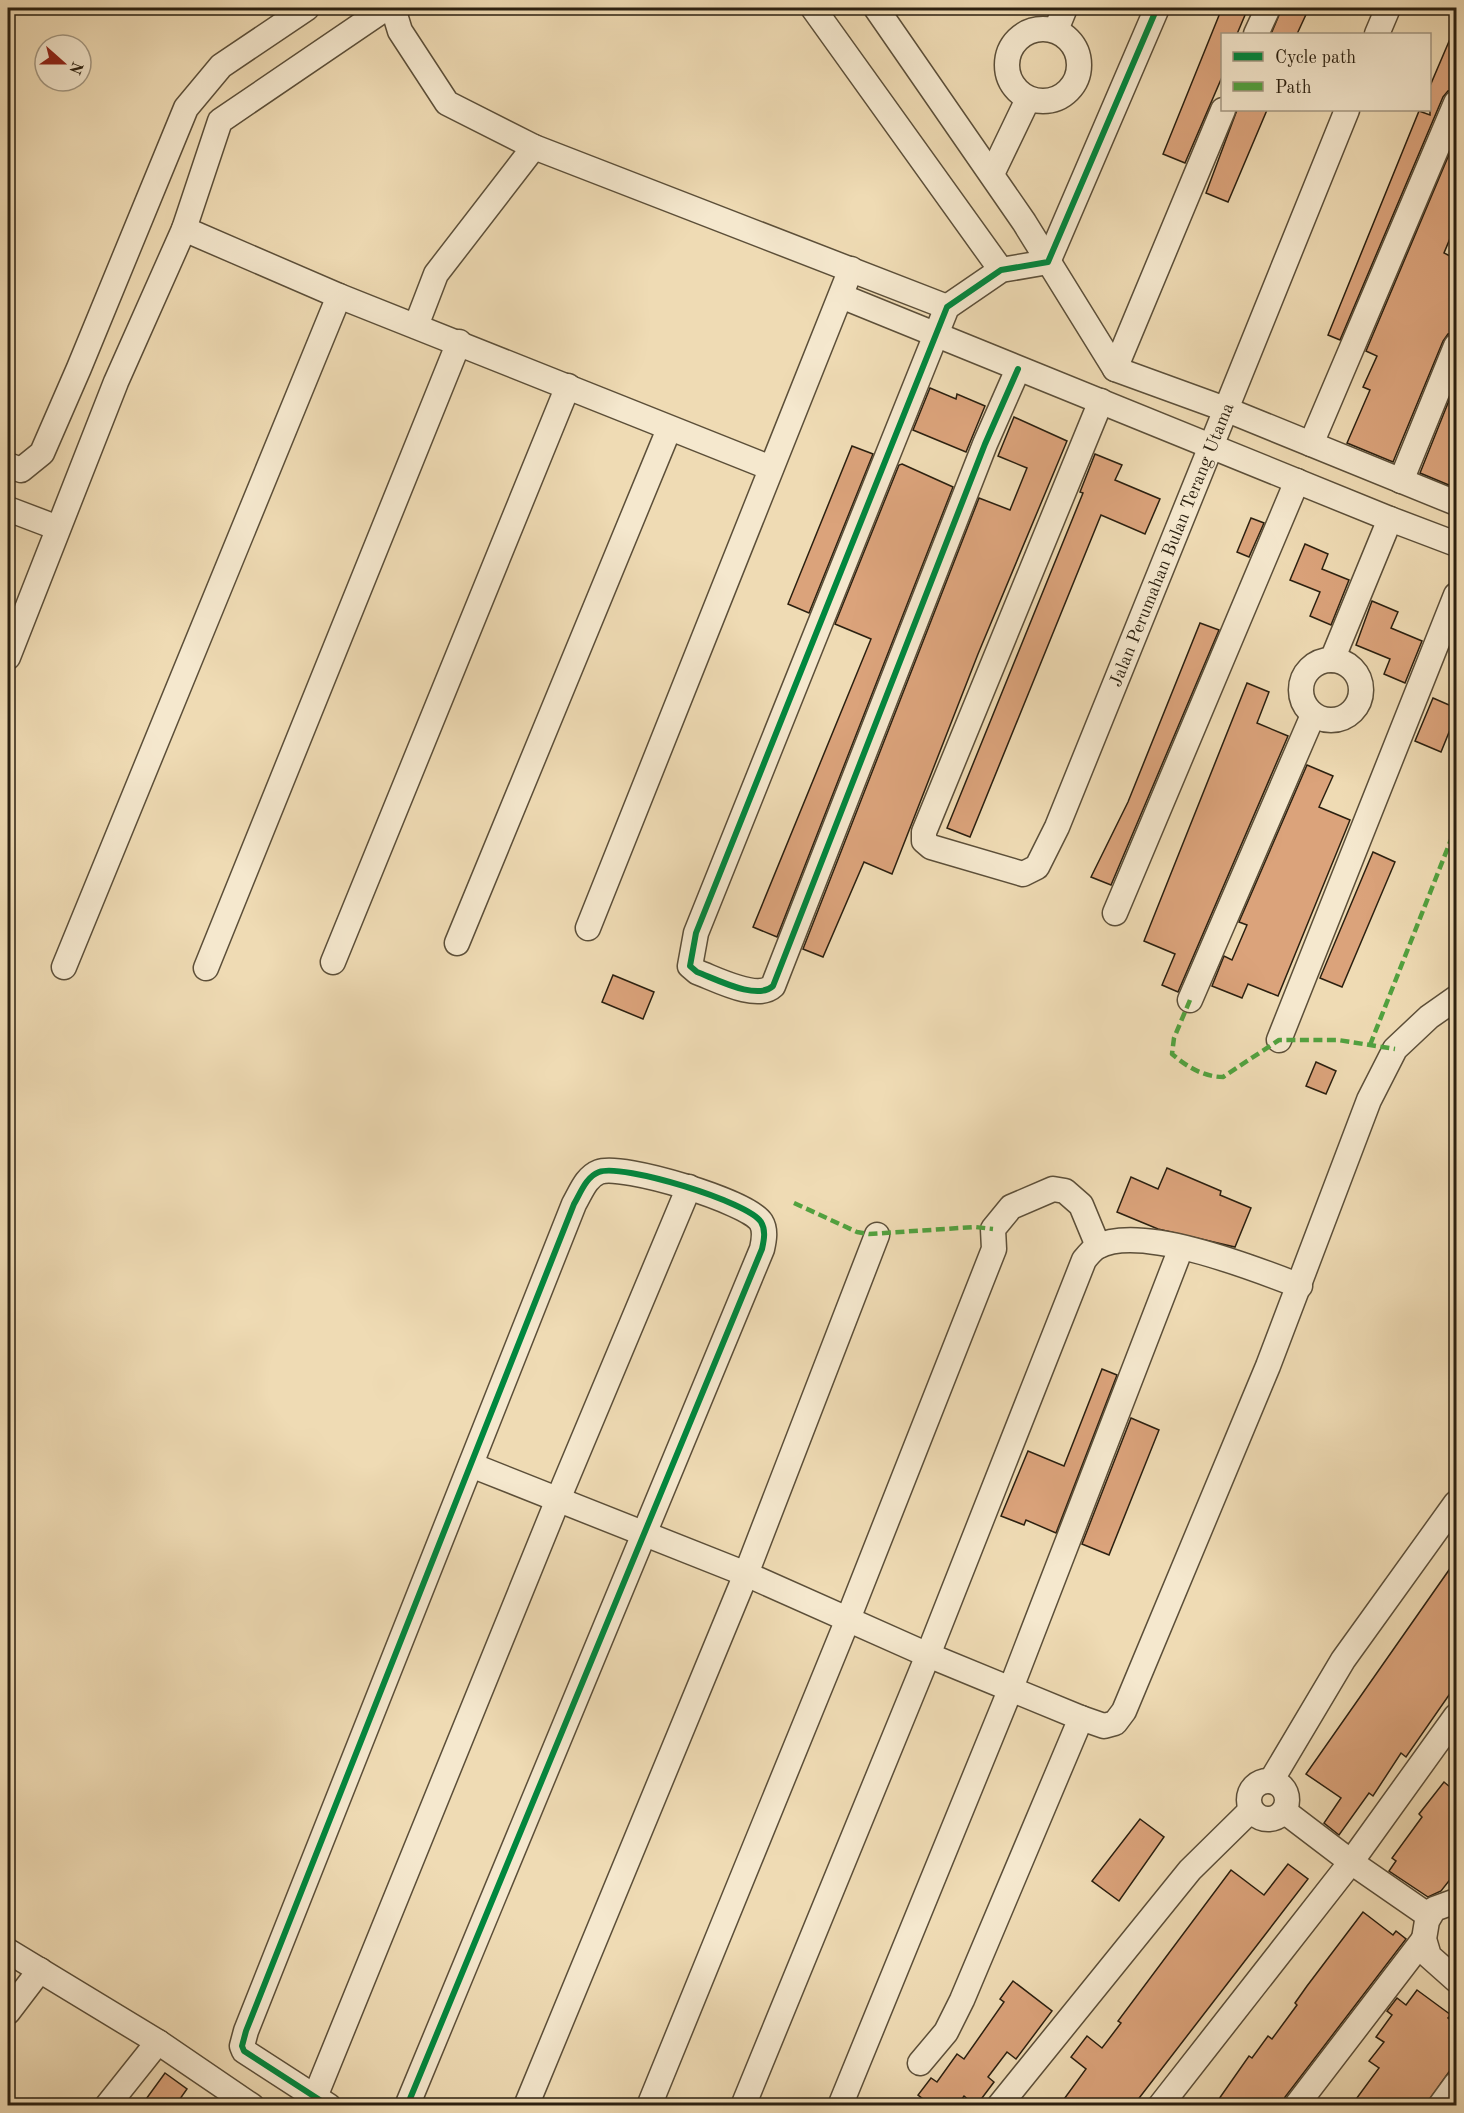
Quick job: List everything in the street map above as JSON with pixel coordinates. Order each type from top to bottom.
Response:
[{"type":"street","points":[[8,465],[21,470],[42,453],[186,108],[221,66],[307,8]]},
{"type":"street","points":[[8,657],[116,382],[183,229],[220,121],[386,8]]},
{"type":"street","points":[[393,8],[400,31],[447,103],[534,147],[947,307]]},
{"type":"street","points":[[813,8],[1001,270]]},
{"type":"street","points":[[876,8],[992,174],[1115,369],[1225,409],[1456,503]]},
{"type":"street","points":[[1056,30],[1065,8]]},
{"type":"street","points":[[1048,262],[1156,8]]},
{"type":"street","points":[[1256,33],[1268,8]]},
{"type":"street","points":[[1377,33],[1388,8]]},
{"type":"street","points":[[1040,28],[1056,30],[1070,40],[1078,54],[1079,71],[1076,79],[1073,86],[1060,98],[1044,102],[1028,99],[1015,89],[1008,75],[1007,59],[1013,44],[1025,33],[1040,28]]},
{"type":"street","points":[[992,174],[1028,99]]},
{"type":"street","points":[[1311,444],[1456,103]]},
{"type":"street","points":[[186,108],[220,121]]},
{"type":"street","points":[[1115,369],[1223,111]]},
{"type":"street","name":"Jalan Perumahan Bulan Terang Utama","points":[[1101,401],[924,832],[924,841],[931,847],[1023,874],[1037,867],[1057,827],[1347,111]]},
{"type":"street","points":[[416,326],[436,274],[534,147]]},
{"type":"street","points":[[183,229],[339,296],[771,468]]},
{"type":"street","points":[[1018,369],[985,444],[773,986],[764,992],[753,992],[697,972],[690,966],[696,933],[947,307],[1001,270],[1048,262]]},
{"type":"street","points":[[588,928],[851,269]]},
{"type":"street","points":[[64,967],[339,296]]},
{"type":"street","points":[[841,296],[1210,447],[1456,544]]},
{"type":"street","points":[[206,968],[459,342]]},
{"type":"street","points":[[1401,481],[1456,346]]},
{"type":"street","points":[[79,368],[116,382]]},
{"type":"street","points":[[333,962],[568,386]]},
{"type":"street","points":[[457,943],[669,429]]},
{"type":"street","points":[[1114,913],[1297,481]]},
{"type":"street","points":[[8,509],[58,528]]},
{"type":"street","points":[[1332,660],[1390,519]]},
{"type":"street","points":[[1279,1040],[1456,595]]},
{"type":"street","points":[[1332,660],[1348,664],[1358,676],[1361,692],[1356,708],[1344,718],[1328,721],[1313,716],[1303,703],[1300,688],[1305,673],[1317,663],[1332,660]]},
{"type":"street","points":[[1190,1000],[1313,716]]},
{"type":"street","points":[[471,1465],[559,1497],[746,1574],[928,1655],[1081,1718],[1110,1725],[1115,1723],[1124,1711],[1300,1286],[1333,1190],[1369,1100],[1395,1049],[1429,1017],[1456,998]]},
{"type":"street","points":[[407,2106],[758,1260],[764,1239],[761,1221],[756,1216],[689,1187],[619,1169],[598,1172],[585,1184],[570,1215],[242,2043],[246,2052],[322,2101],[559,1497],[689,1187]]},
{"type":"street","points":[[649,2106],[848,1619],[994,1249],[993,1229],[1011,1207],[1053,1189],[1065,1191],[1081,1204],[1098,1246]]},
{"type":"street","points":[[526,2106],[746,1574],[877,1234]]},
{"type":"street","points":[[743,2106],[928,1655],[1084,1260],[1098,1246],[1129,1240],[1181,1248],[1262,1271],[1300,1286]]},
{"type":"street","points":[[840,2106],[1011,1688],[1181,1248]]},
{"type":"street","points":[[1271,1781],[1343,1660],[1456,1503]]},
{"type":"street","points":[[1160,2106],[1350,1862],[1456,1716]]},
{"type":"street","points":[[920,2062],[946,2032],[962,2000],[1081,1718]]},
{"type":"street","points":[[1271,1781],[1285,1792],[1287,1798],[1284,1811],[1280,1816],[1268,1820],[1255,1815],[1251,1810],[1251,1792],[1259,1783],[1271,1781]]},
{"type":"street","points":[[999,2106],[1190,1870],[1251,1810]]},
{"type":"street","points":[[1284,1811],[1350,1862],[1426,1927],[1429,1956],[1456,1980]]},
{"type":"street","points":[[1296,2106],[1426,1927],[1434,1909],[1456,1901]]},
{"type":"street","points":[[8,1950],[158,2042],[252,2106]]},
{"type":"street","points":[[8,2012],[40,1970]]},
{"type":"street","points":[[107,2106],[158,2042]]},
{"type":"street","points":[[1440,2106],[1456,2084]]},
{"type":"building","points":[[1222,8],[1248,8],[1237,33],[1221,33],[1221,79],[1185,163],[1163,154]]},
{"type":"building","points":[[1282,8],[1309,8],[1297,33],[1271,33]]},
{"type":"building","points":[[1456,25],[1456,89],[1448,91],[1443,97],[1340,340],[1328,335],[1419,111],[1430,115],[1431,84]]},
{"type":"building","points":[[1237,111],[1267,111],[1228,202],[1206,193]]},
{"type":"building","points":[[1456,138],[1456,224],[1444,253],[1456,259],[1456,332],[1448,334],[1443,341],[1393,462],[1347,443],[1370,390],[1363,387],[1377,356],[1366,351]]},
{"type":"building","points":[[1456,383],[1456,488],[1420,473]]},
{"type":"building","points":[[930,388],[956,399],[957,394],[985,406],[966,452],[913,430]]},
{"type":"building","points":[[1014,417],[1067,441],[978,654],[892,874],[864,862],[823,957],[803,949],[979,498],[1010,510],[1027,468],[998,456]]},
{"type":"building","points":[[852,446],[873,454],[809,613],[788,604]]},
{"type":"building","points":[[1095,454],[1122,465],[1115,480],[1160,499],[1145,534],[1101,515],[970,837],[947,828],[1083,493],[1080,492]]},
{"type":"building","points":[[902,464],[953,487],[777,937],[753,927],[871,639],[835,624],[899,465]]},
{"type":"building","points":[[1251,518],[1264,523],[1249,557],[1237,552]]},
{"type":"building","points":[[1305,544],[1328,554],[1322,569],[1349,580],[1331,625],[1310,616],[1320,592],[1290,580]]},
{"type":"building","points":[[1372,601],[1398,612],[1391,628],[1422,641],[1405,683],[1384,674],[1390,659],[1356,645]]},
{"type":"building","points":[[1200,623],[1219,630],[1111,885],[1091,877],[1128,802]]},
{"type":"building","points":[[1247,683],[1269,692],[1257,723],[1288,736],[1178,992],[1162,985],[1175,954],[1144,941]]},
{"type":"building","points":[[1433,698],[1456,708],[1456,715],[1441,752],[1415,741]]},
{"type":"building","points":[[1307,765],[1333,776],[1319,807],[1350,820],[1278,996],[1248,984],[1242,998],[1212,986],[1224,956],[1232,960],[1247,925],[1239,922]]},
{"type":"building","points":[[1373,852],[1395,862],[1342,987],[1320,978]]},
{"type":"building","points":[[613,975],[654,992],[643,1019],[602,1002]]},
{"type":"building","points":[[1316,1062],[1336,1071],[1326,1094],[1306,1086]]},
{"type":"building","points":[[1167,1168],[1221,1191],[1220,1195],[1251,1208],[1235,1247],[1158,1229],[1117,1212],[1131,1177],[1158,1189]]},
{"type":"building","points":[[1102,1369],[1117,1375],[1056,1533],[1026,1520],[1024,1525],[1001,1516],[1028,1451],[1064,1466]]},
{"type":"building","points":[[1131,1418],[1159,1430],[1109,1555],[1082,1544]]},
{"type":"building","points":[[1456,1560],[1456,1685],[1406,1757],[1401,1753],[1373,1796],[1369,1793],[1339,1835],[1324,1823],[1341,1798],[1306,1774]]},
{"type":"building","points":[[1444,1782],[1456,1792],[1456,1872],[1441,1891],[1428,1897],[1389,1871],[1396,1861],[1392,1858],[1422,1817],[1419,1814]]},
{"type":"building","points":[[1140,1819],[1164,1837],[1119,1901],[1092,1881]]},
{"type":"building","points":[[1288,1864],[1308,1879],[1133,2106],[1059,2106],[1086,2069],[1071,2057],[1087,2036],[1102,2048],[1121,2023],[1118,2021],[1231,1870],[1264,1895]]},
{"type":"building","points":[[1363,1912],[1393,1935],[1396,1931],[1406,1939],[1285,2097],[1282,2106],[1214,2106],[1249,2056],[1252,2058],[1268,2036],[1272,2039],[1297,2005],[1295,2003],[1307,1986]]},
{"type":"building","points":[[1013,1981],[1052,2011],[1016,2059],[1007,2052],[988,2077],[994,2082],[976,2106],[964,2096],[957,2106],[932,2106],[918,2095],[931,2078],[937,2082],[957,2054],[964,2059],[1004,2002],[1000,1999]]},
{"type":"building","points":[[1417,1990],[1451,2015],[1448,2018],[1456,2025],[1456,2062],[1425,2106],[1351,2106],[1379,2068],[1369,2061],[1384,2042],[1376,2037],[1392,2015],[1387,2011],[1397,1998],[1406,2005]]},
{"type":"building","points":[[165,2073],[187,2089],[175,2106],[141,2106]]},
{"type":"marked path","points":[[1370,1045],[1456,827]]},
{"type":"marked path","points":[[1190,1000],[1174,1038],[1172,1054],[1189,1067],[1216,1077],[1223,1077],[1279,1040],[1338,1040],[1395,1049]]},
{"type":"marked path","points":[[794,1203],[857,1232],[869,1234],[975,1227],[993,1229]]},
{"type":"cycle path","points":[[1018,369],[985,444],[773,986],[766,990],[747,990],[697,972],[690,966],[696,933],[947,307],[1001,270],[1048,262],[1157,8]]},
{"type":"cycle path","points":[[329,2106],[244,2051],[242,2046],[246,2031],[574,1204],[587,1181],[599,1172],[632,1173],[684,1186],[734,1204],[752,1214],[764,1228],[762,1249],[407,2106]]}]
